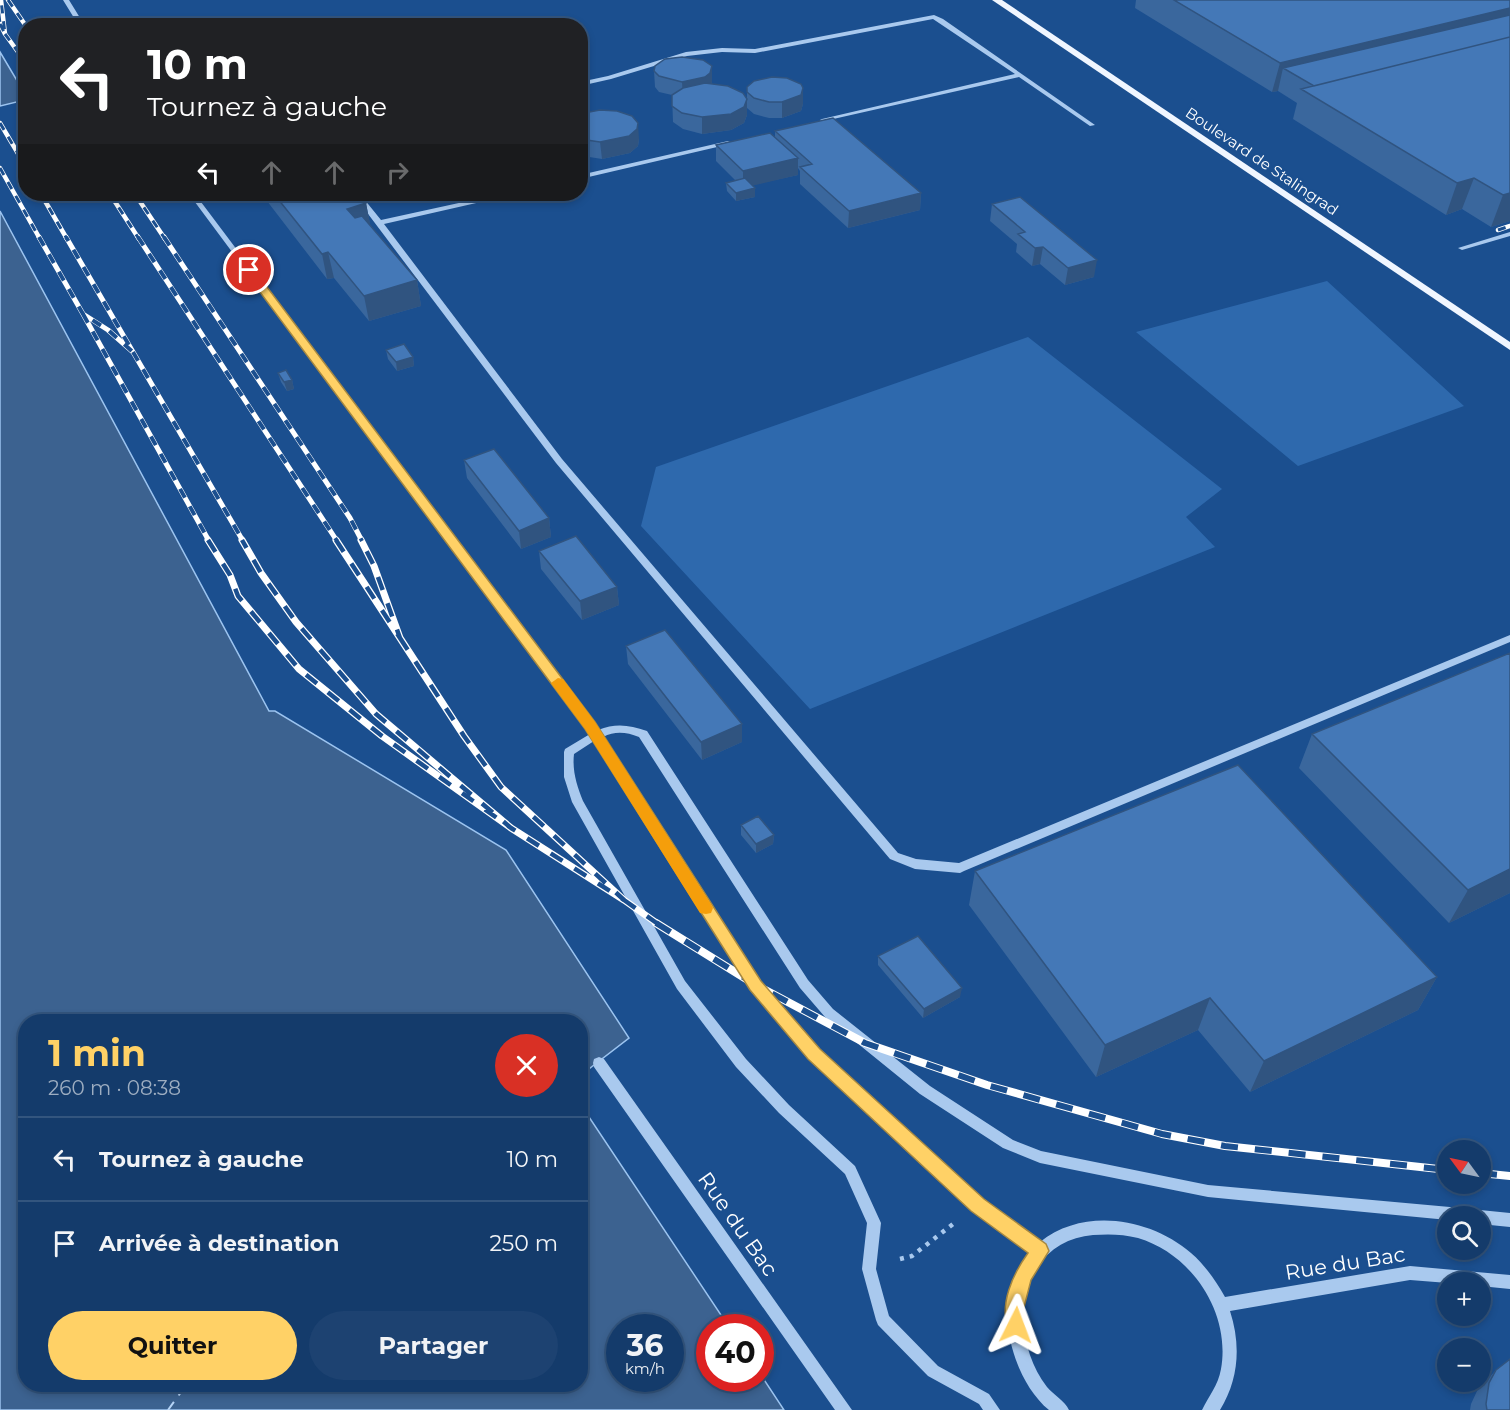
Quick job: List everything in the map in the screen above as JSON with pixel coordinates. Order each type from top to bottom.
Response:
[{"type":"main road","name":"Boulevard de Stalingrad","points":[[996,0],[1510,347]]},
{"type":"street","points":[[66,0],[77,18]]},
{"type":"street","points":[[588,82],[686,54],[722,50],[755,51],[934,18],[941,20],[1092,125]]},
{"type":"street","points":[[812,123],[1020,75]]},
{"type":"street","points":[[588,175],[731,142]]},
{"type":"street","points":[[197,201],[590,726],[756,985],[814,1054],[977,1205],[1040,1251]]},
{"type":"street","points":[[362,201],[559,461],[894,856],[915,864],[960,868],[1510,638]]},
{"type":"street","points":[[379,223],[476,201]]},
{"type":"street","points":[[1462,248],[1510,234]]},
{"type":"street","points":[[992,1410],[984,1399],[933,1371],[883,1320],[868,1269],[874,1223],[850,1170],[784,1109],[741,1063],[681,986],[636,909],[569,781],[567,765],[569,752],[612,727],[629,727],[643,734],[804,984],[830,1013],[924,1090],[1008,1144],[1040,1157],[1208,1191],[1437,1213]]},
{"type":"street","name":"Rue du Bac","points":[[599,1063],[844,1410]]},
{"type":"street","points":[[1491,1218],[1510,1220]]},
{"type":"street","points":[[1056,1409],[1031,1376],[1017,1342],[1014,1307],[1022,1276],[1040,1251],[1068,1232],[1102,1225],[1138,1230],[1172,1245],[1201,1271],[1222,1305],[1231,1338],[1229,1372],[1215,1407]]},
{"type":"street","name":"Rue du Bac","points":[[1222,1305],[1410,1273],[1510,1282]]},
{"type":"shaded area","points":[[0,52],[18,82],[18,102],[0,106]]},
{"type":"shaded area","points":[[0,211],[269,711],[275,711],[506,850],[629,1038],[588,1070],[588,1014],[18,1014],[18,1392],[588,1392],[588,1116],[720,1314],[696,1314],[696,1392],[772,1392],[784,1410],[0,1410]]},
{"type":"shaded area","points":[[1327,281],[1464,406],[1298,466],[1136,332]]},
{"type":"shaded area","points":[[1028,337],[1222,489],[1186,517],[1215,547],[810,709],[641,526],[656,467]]},
{"type":"building","points":[[1174,0],[1510,0],[1510,8],[1280,63]]},
{"type":"building","points":[[1510,15],[1510,37],[1314,86],[1283,68]]},
{"type":"building","points":[[1510,37],[1510,193],[1503,195],[1474,178],[1457,183],[1301,89]]},
{"type":"building","points":[[682,57],[703,60],[712,66],[710,73],[705,77],[682,82],[659,76],[654,71],[655,66],[665,59]]},
{"type":"building","points":[[772,77],[787,78],[801,84],[803,88],[801,95],[782,102],[769,102],[754,98],[747,92],[747,87],[754,81]]},
{"type":"building","points":[[705,83],[728,86],[743,93],[747,99],[744,107],[731,114],[702,117],[682,113],[672,106],[672,95],[683,88]]},
{"type":"building","points":[[617,111],[632,116],[638,123],[637,129],[629,136],[600,142],[588,140],[588,112]]},
{"type":"building","points":[[833,118],[921,193],[849,211],[800,167],[812,164],[775,131]]},
{"type":"building","points":[[770,133],[798,158],[743,171],[716,145]]},
{"type":"building","points":[[745,178],[755,188],[736,193],[726,183]]},
{"type":"building","points":[[1020,197],[1097,260],[1068,268],[1043,247],[1035,248],[1018,234],[1025,232],[992,204]]},
{"type":"building","points":[[280,201],[364,201],[366,203],[347,209],[355,218],[362,216],[417,280],[364,296],[328,252],[322,254]]},
{"type":"building","points":[[404,344],[413,357],[396,362],[386,350]]},
{"type":"building","points":[[286,370],[292,380],[284,382],[278,373]]},
{"type":"building","points":[[494,449],[549,518],[519,531],[464,460]]},
{"type":"building","points":[[576,536],[617,587],[580,601],[539,551]]},
{"type":"building","points":[[665,630],[742,724],[701,742],[626,646]]},
{"type":"building","points":[[1510,653],[1510,869],[1468,890],[1312,734]]},
{"type":"building","points":[[1238,765],[1437,977],[1264,1061],[1210,998],[1105,1045],[975,871]]},
{"type":"building","points":[[758,816],[774,835],[756,844],[741,825]]},
{"type":"building","points":[[918,936],[962,988],[924,1009],[878,956]]},
{"type":"building","points":[[1510,1359],[1510,1410],[1487,1410],[1488,1392],[1491,1392],[1491,1379],[1496,1370]]},
{"type":"ferry route","points":[[588,1053],[594,1058]]},
{"type":"ferry route","points":[[168,1410],[181,1392]]},
{"type":"railway","points":[[1,0],[5,34]]},
{"type":"railway","points":[[8,0],[20,18]]},
{"type":"railway","points":[[0,24],[5,34]]},
{"type":"railway","points":[[5,34],[18,52]]},
{"type":"railway","points":[[0,123],[18,153]]},
{"type":"railway","points":[[0,168],[18,200]]},
{"type":"railway","points":[[19,201],[40,239]]},
{"type":"railway","points":[[45,201],[67,239]]},
{"type":"railway","points":[[115,201],[139,239]]},
{"type":"railway","points":[[140,201],[165,239]]},
{"type":"railway","points":[[1498,230],[1510,226]]},
{"type":"railway","points":[[39,237],[83,314]]},
{"type":"railway","points":[[66,237],[133,352]]},
{"type":"railway","points":[[138,237],[337,541]]},
{"type":"railway","points":[[164,237],[350,518],[362,541]]},
{"type":"railway","points":[[83,314],[108,330],[133,352]]},
{"type":"railway","points":[[83,314],[209,541]]},
{"type":"railway","points":[[133,352],[243,541]]},
{"type":"railway","points":[[208,540],[230,575],[238,596],[299,669],[382,736],[511,828]]},
{"type":"railway","points":[[242,540],[261,573],[296,622],[376,714],[511,828]]},
{"type":"railway","points":[[336,540],[400,638]]},
{"type":"railway","points":[[361,540],[374,566],[400,638]]},
{"type":"railway","points":[[400,638],[464,736],[501,787],[624,900]]},
{"type":"railway","points":[[511,828],[624,900]]},
{"type":"railway","points":[[624,900],[658,924]]},
{"type":"railway","points":[[656,923],[756,985],[865,1043],[987,1085],[1162,1134],[1225,1146],[1437,1169]]},
{"type":"railway","points":[[1491,1174],[1510,1176]]},
{"type":"slow traffic","points":[[558,683],[590,726],[706,908]]},
{"type":"route","points":[[249,270],[590,726],[756,985],[814,1054],[977,1205],[1040,1251],[1022,1276],[1014,1307],[1016,1325]]}]
